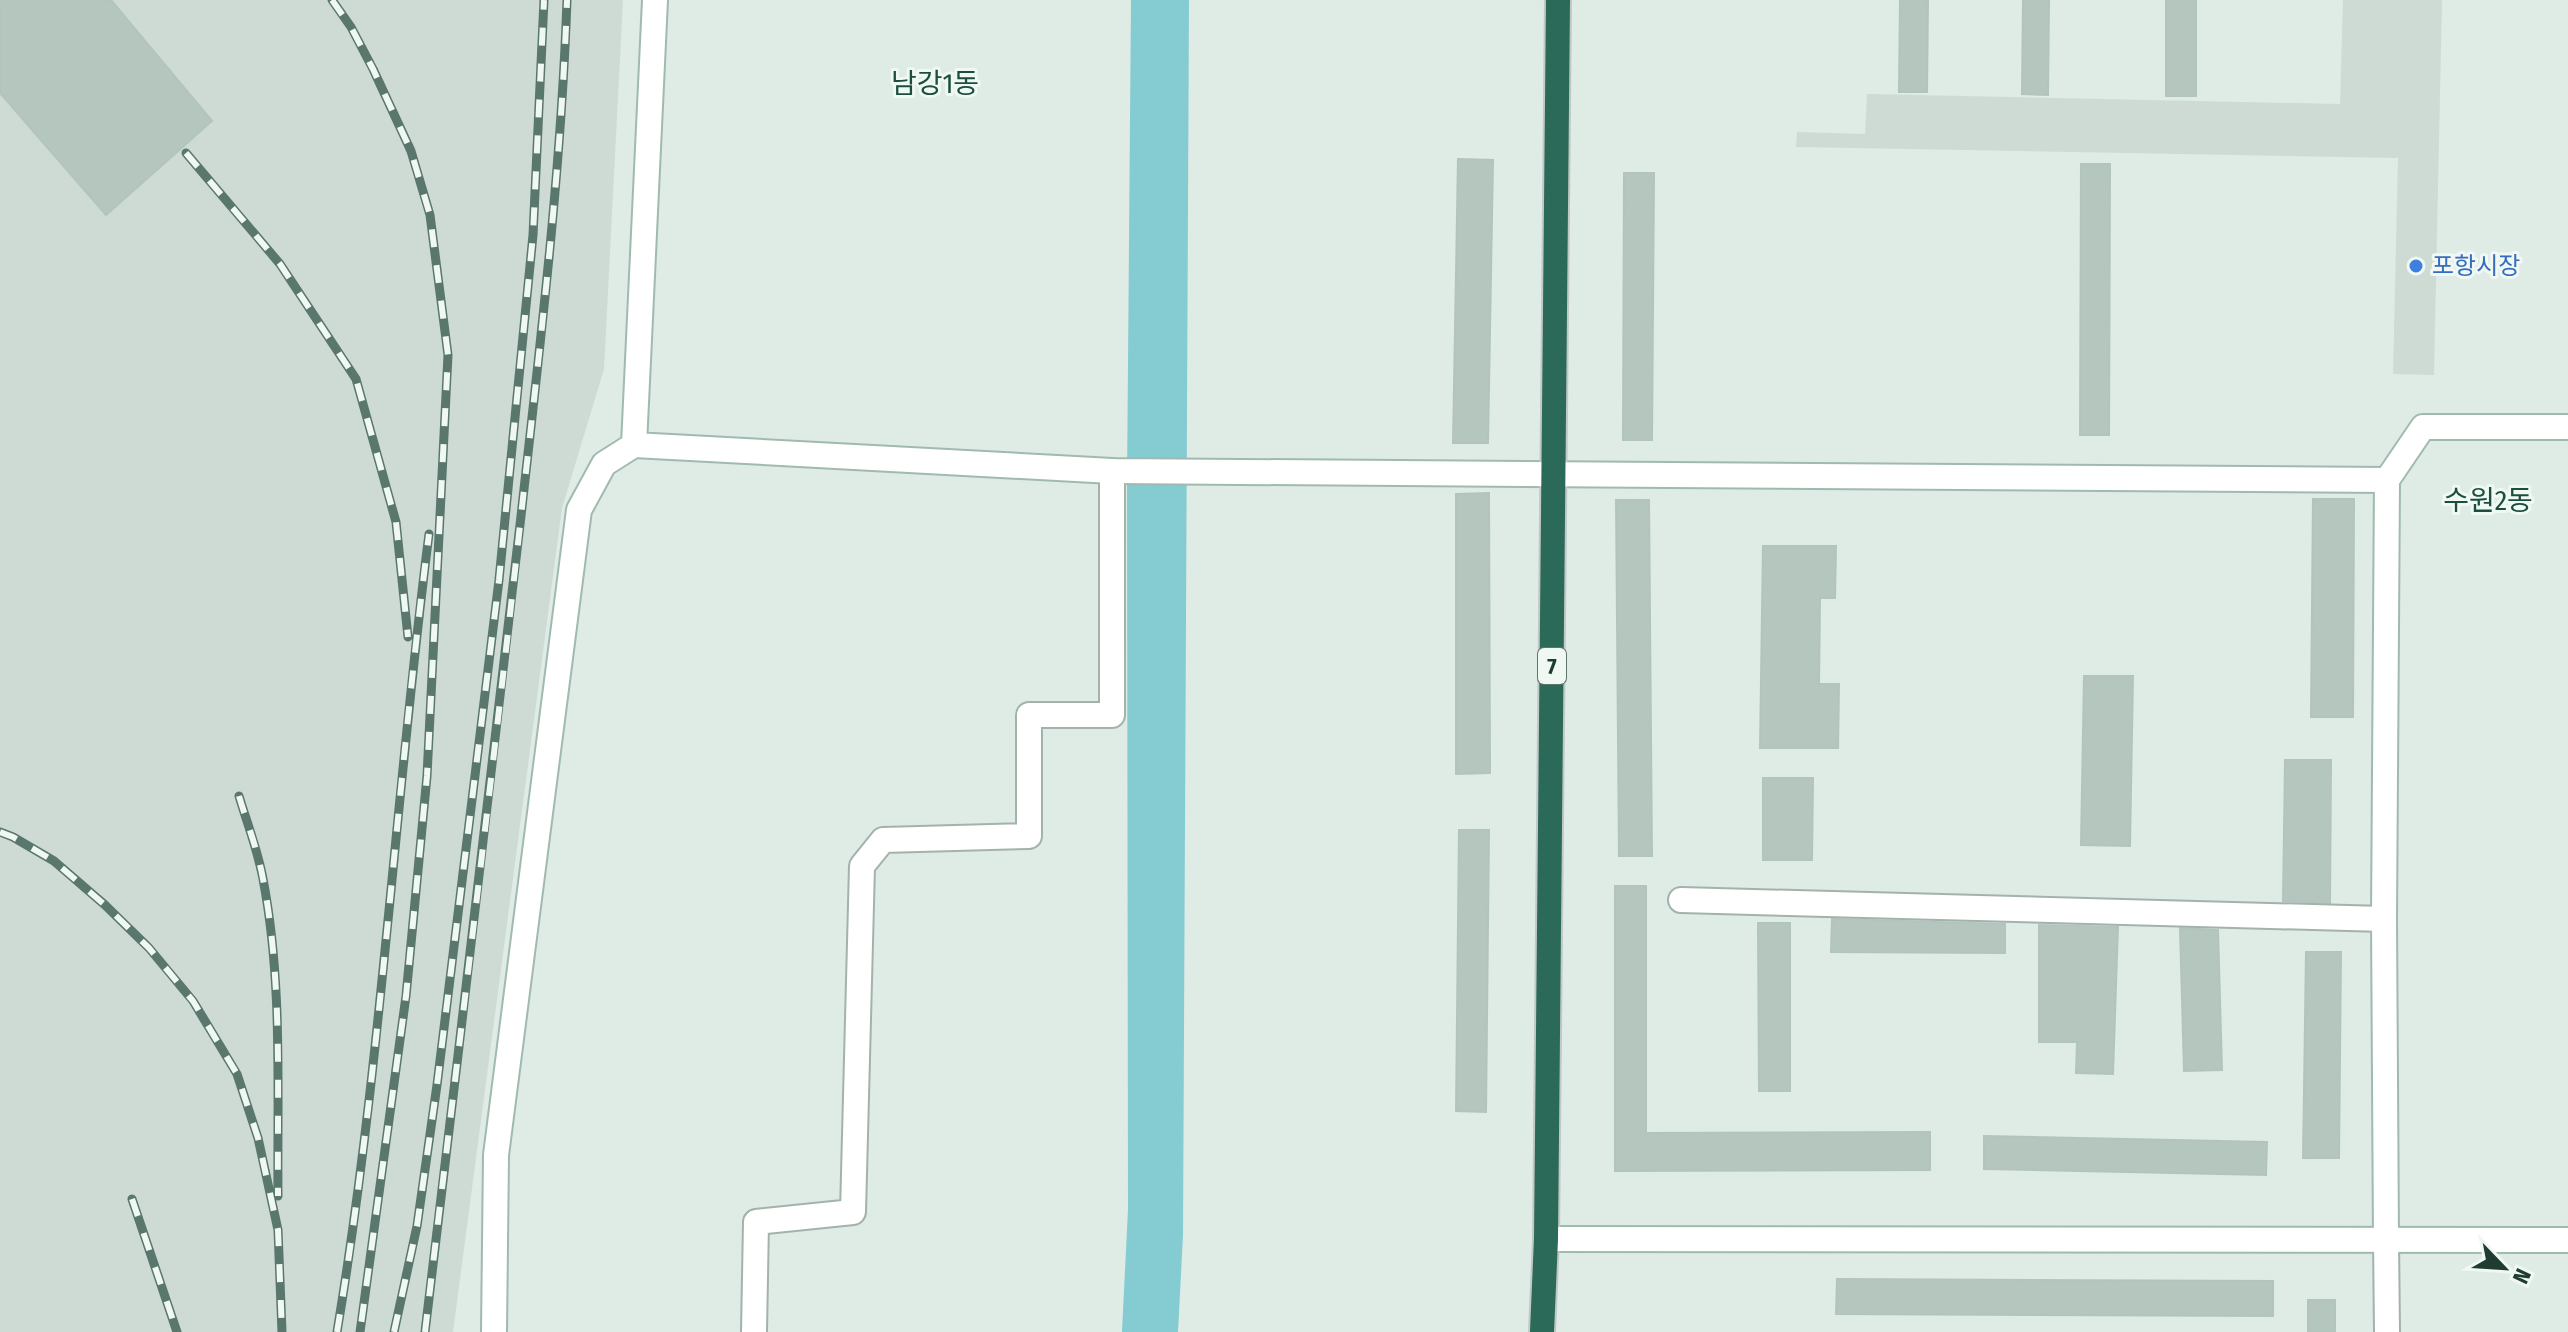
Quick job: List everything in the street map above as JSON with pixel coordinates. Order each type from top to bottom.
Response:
[{"type":"highway","name":"7","points":[[1542,1332],[1546,1239],[1558,0]]},
{"type":"street","points":[[634,445],[655,0]]},
{"type":"street","points":[[2387,1332],[2384,919],[2387,480],[2423,427],[2568,427]]},
{"type":"street","points":[[494,1332],[496,1155],[579,510],[604,464],[634,445],[1112,471],[2387,480]]},
{"type":"street","points":[[754,1332],[756,1222],[853,1212],[862,866],[883,840],[1029,836],[1029,715],[1112,715],[1112,471]]},
{"type":"street","points":[[1681,900],[2384,919]]},
{"type":"street","points":[[1546,1239],[2568,1240]]},
{"type":"shaded area","points":[[0,0],[623,0],[604,369],[562,508],[453,1332],[0,1332]]},
{"type":"shaded area","name":"포항시장","points":[[2343,0],[2442,0],[2434,375],[2393,374],[2398,158],[1796,147],[1797,132],[1865,134],[1867,94],[2340,104]]},
{"type":"water","points":[[1131,0],[1189,0],[1183,1235],[1178,1332],[1122,1332],[1128,1209],[1127,484]]},
{"type":"building","points":[[0,0],[111,0],[212,121],[106,215],[0,93]]},
{"type":"building","points":[[1900,0],[1928,0],[1927,92],[1899,92]]},
{"type":"building","points":[[2023,0],[2049,0],[2048,95],[2022,94]]},
{"type":"building","points":[[2166,0],[2196,0],[2196,96],[2166,96]]},
{"type":"building","points":[[1458,159],[1493,160],[1488,443],[1453,443]]},
{"type":"building","points":[[2081,164],[2110,164],[2109,435],[2080,435]]},
{"type":"building","points":[[1624,173],[1654,173],[1652,440],[1623,440]]},
{"type":"building","points":[[1489,493],[1490,773],[1456,774],[1456,494]]},
{"type":"building","points":[[2313,499],[2354,499],[2353,717],[2311,717]]},
{"type":"building","points":[[1616,500],[1649,500],[1652,856],[1619,856]]},
{"type":"building","points":[[1763,546],[1836,546],[1835,598],[1820,598],[1819,684],[1839,684],[1838,748],[1760,748]]},
{"type":"building","points":[[2084,676],[2133,676],[2130,846],[2081,845]]},
{"type":"building","points":[[2285,760],[2331,760],[2330,903],[2283,901]]},
{"type":"building","points":[[1763,778],[1813,778],[1812,860],[1763,860]]},
{"type":"building","points":[[1459,830],[1489,830],[1486,1112],[1456,1111]]},
{"type":"building","points":[[1615,886],[1646,886],[1646,1133],[1930,1132],[1930,1170],[1615,1171]]},
{"type":"building","points":[[1832,919],[2005,924],[2005,953],[1831,952]]},
{"type":"building","points":[[1758,923],[1790,923],[1790,1091],[1759,1091]]},
{"type":"building","points":[[2039,925],[2118,927],[2113,1074],[2076,1073],[2077,1042],[2039,1042]]},
{"type":"building","points":[[2180,928],[2218,930],[2222,1070],[2184,1071]]},
{"type":"building","points":[[2306,952],[2341,952],[2339,1158],[2303,1158]]},
{"type":"building","points":[[1984,1136],[2267,1142],[2266,1175],[1984,1169]]},
{"type":"building","points":[[1837,1279],[2273,1281],[2273,1316],[1836,1314]]},
{"type":"building","points":[[2308,1300],[2335,1300],[2335,1332],[2308,1332]]},
{"type":"railway","points":[[332,0],[351,27],[373,69],[411,151],[430,215],[448,355],[427,776],[406,996],[360,1332]]},
{"type":"railway","points":[[394,1332],[417,1226],[437,1085],[499,580],[533,235],[544,0]]},
{"type":"railway","points":[[425,1332],[542,323],[560,130],[567,0]]},
{"type":"railway","points":[[186,153],[280,264],[356,379],[396,522],[408,637]]},
{"type":"railway","points":[[337,1332],[365,1133],[429,534]]},
{"type":"railway","points":[[239,796],[261,869],[274,958],[278,1037],[278,1196]]},
{"type":"railway","points":[[0,832],[54,861],[149,948],[193,1001],[237,1074],[258,1138],[278,1230],[282,1332]]},
{"type":"railway","points":[[132,1199],[177,1332]]},
{"type":"place","name":"포항시장","points":[[2416,266]]},
{"type":"district","name":"남강1동","points":[[935,83]]},
{"type":"district","name":"수원2동","points":[[2488,500]]}]
